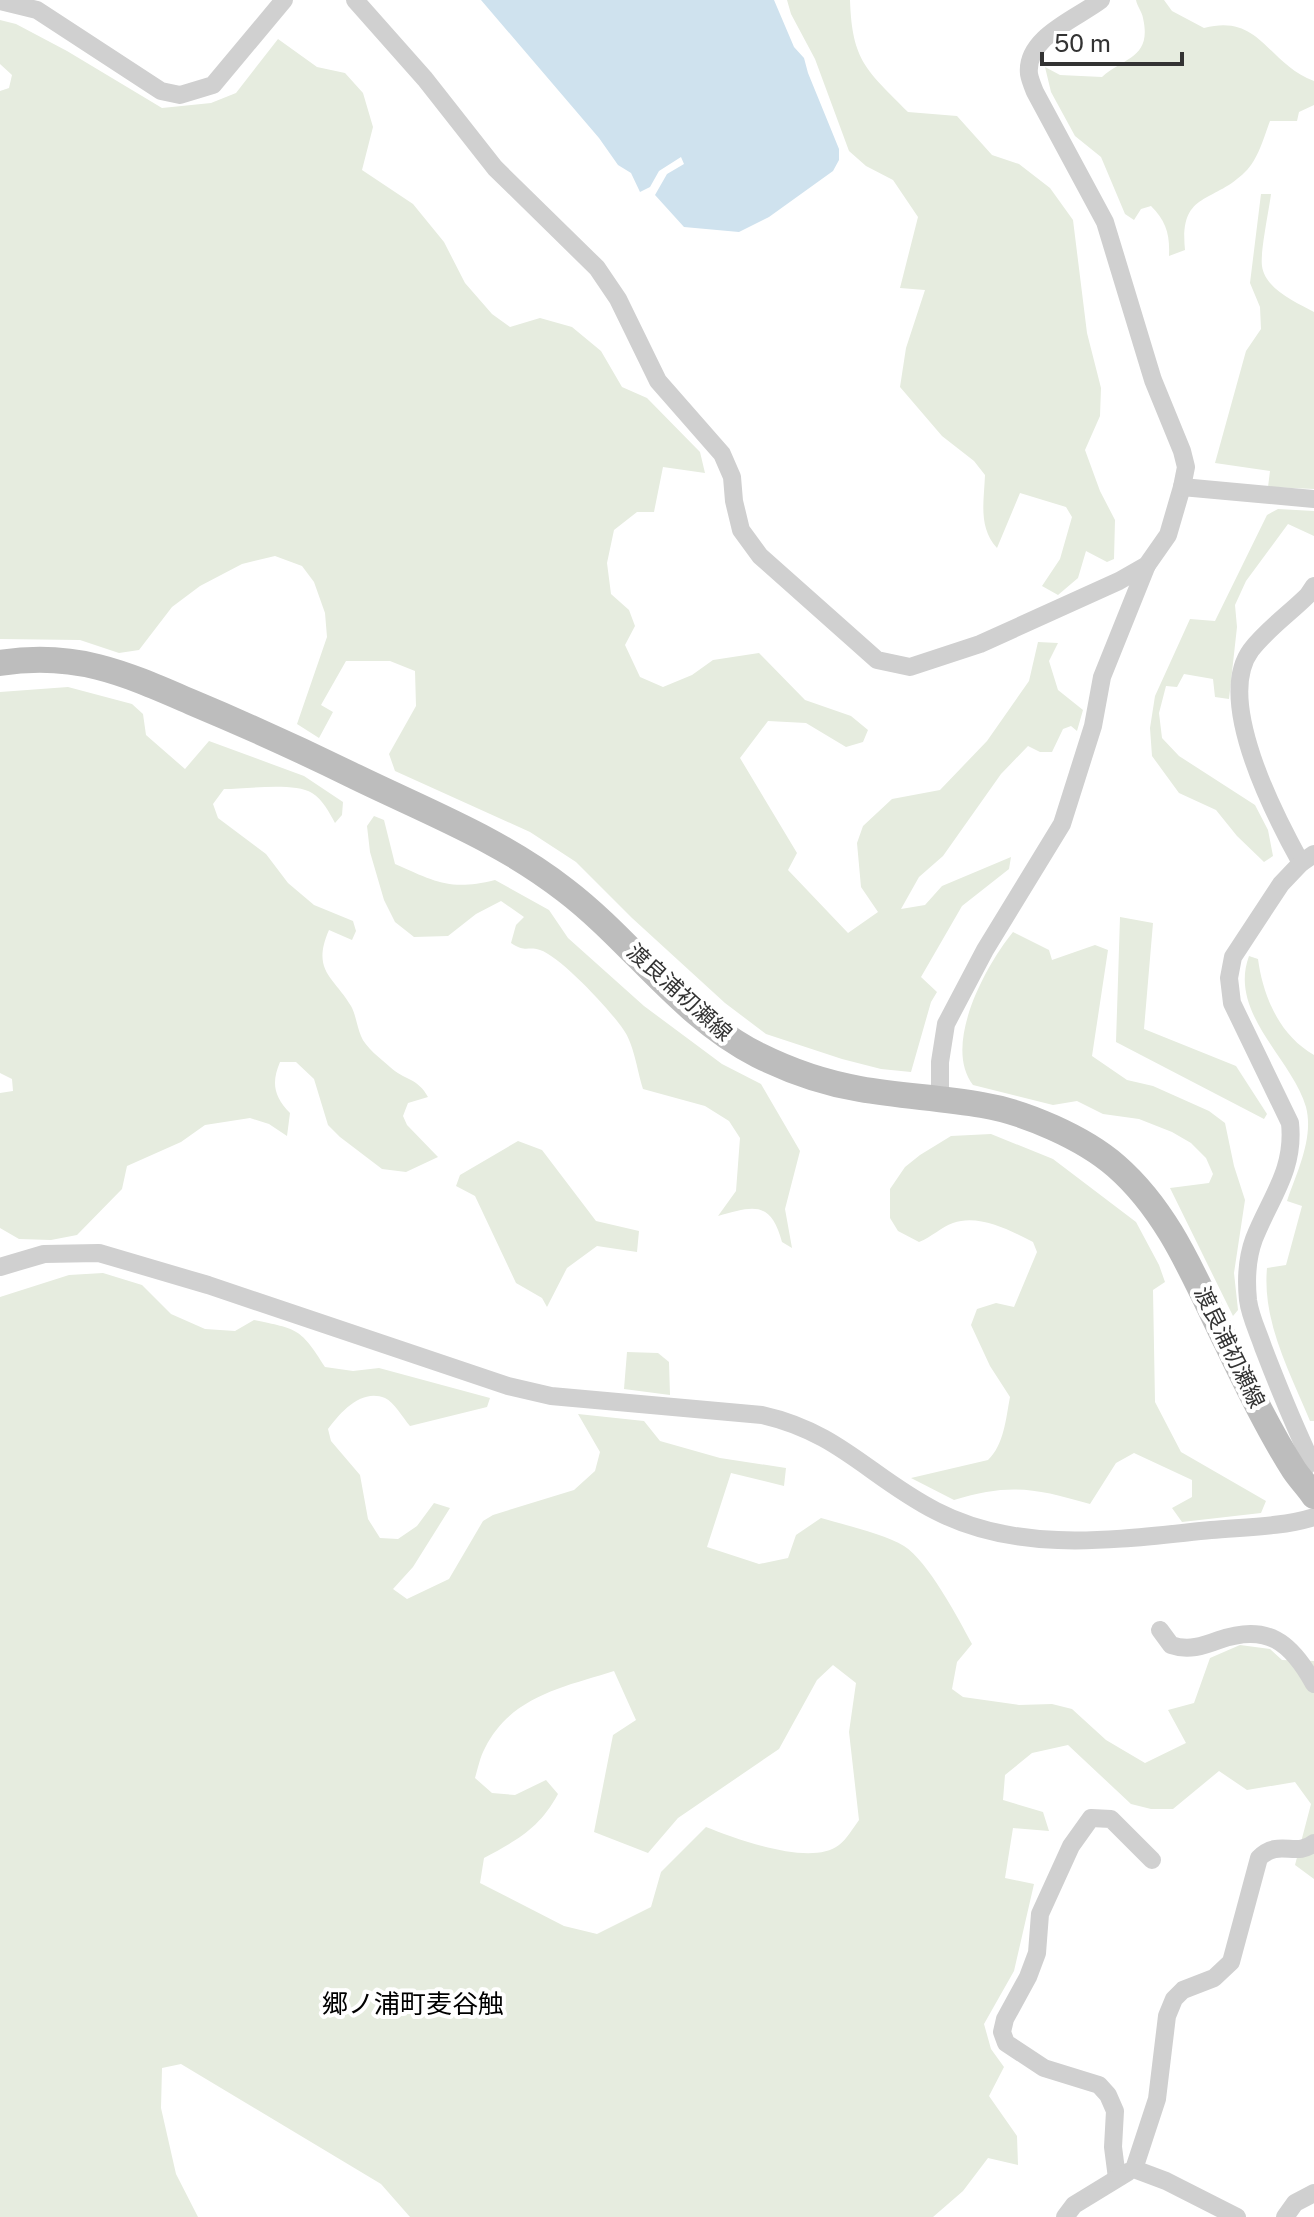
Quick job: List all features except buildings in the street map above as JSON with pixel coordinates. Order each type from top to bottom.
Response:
[{"type":"main road","name":"渡良浦初瀬線","points":[[0,663],[55,660],[98,667],[147,684],[268,734],[478,833],[517,854],[606,922],[643,963],[730,1039],[759,1056],[806,1075],[856,1088],[985,1105],[1062,1133],[1114,1163],[1138,1187],[1169,1228],[1279,1446],[1306,1486]]},
{"type":"street","points":[[0,1],[37,10],[161,91],[180,95],[213,85],[284,0]]},
{"type":"street","points":[[355,0],[425,79],[495,168],[597,268],[618,299],[658,381],[722,454],[732,477],[741,530],[760,556],[877,660],[910,667],[980,644],[1119,581],[1147,565]]},
{"type":"street","points":[[940,1100],[940,1062],[946,1024],[985,950],[1062,824],[1093,726],[1102,677],[1147,565],[1168,535],[1186,467],[1153,380],[1105,222],[1035,92],[1029,74],[1030,59],[1037,47],[1101,0]]},
{"type":"street","points":[[1182,487],[1314,499]]},
{"type":"street","points":[[1306,1486],[1311,1461],[1284,1404],[1248,1303],[1247,1284],[1248,1260],[1254,1238],[1290,1157],[1290,1123],[1232,1003],[1229,978],[1233,957],[1281,884],[1307,858],[1270,808],[1241,718],[1241,673],[1250,651],[1314,586]]},
{"type":"street","points":[[0,1267],[44,1254],[99,1253],[208,1285],[508,1386],[551,1396],[762,1415],[790,1422],[843,1448],[934,1510],[989,1533],[1048,1541],[1081,1540],[1266,1525],[1314,1517]]},
{"type":"street","points":[[1160,1630],[1171,1645],[1189,1649],[1247,1632],[1264,1633],[1278,1639],[1291,1651],[1314,1684]]},
{"type":"street","points":[[1126,2174],[1113,2147],[1115,2111],[1108,2095],[1099,2085],[1044,2068],[1006,2043],[1002,2032],[1005,2019],[1037,1953],[1040,1914],[1071,1846],[1091,1818],[1111,1819],[1152,1860]]},
{"type":"street","points":[[1065,2217],[1074,2205],[1126,2174],[1157,2099],[1167,2016],[1174,1999],[1183,1990],[1214,1978],[1231,1962],[1259,1858],[1268,1849],[1301,1850],[1314,1843]]},
{"type":"street","points":[[1126,2174],[1166,2181],[1237,2217]]},
{"type":"street","points":[[1285,2217],[1295,2203],[1314,2193]]},
{"type":"shaded area","points":[[787,0],[850,0],[854,38],[864,64],[908,112],[957,116],[992,155],[1019,164],[1050,188],[1073,220],[1087,333],[1101,388],[1100,416],[1085,450],[1115,520],[1114,559],[1107,562],[1086,551],[1078,578],[1058,595],[1042,586],[1060,559],[1072,517],[1066,507],[1020,493],[997,548],[985,523],[985,475],[974,461],[942,436],[900,387],[906,348],[925,290],[900,288],[918,217],[893,180],[866,166],[849,151],[815,59]]},
{"type":"shaded area","points":[[1136,0],[1164,0],[1172,11],[1204,28],[1223,25],[1238,27],[1251,33],[1298,73],[1314,81],[1314,105],[1299,112],[1297,121],[1270,121],[1250,167],[1193,208],[1187,217],[1185,250],[1169,256],[1164,223],[1151,206],[1141,209],[1134,220],[1125,214],[1101,157],[1075,136],[1051,92],[1045,67],[1060,75],[1102,77],[1134,55],[1144,41],[1145,31]]},
{"type":"shaded area","points":[[0,20],[16,24],[67,51],[162,108],[211,103],[236,93],[278,39],[317,67],[345,73],[363,93],[373,127],[362,170],[413,204],[444,242],[465,283],[492,314],[510,327],[540,318],[572,327],[601,351],[622,387],[647,398],[700,452],[705,473],[663,467],[654,512],[637,512],[614,530],[607,563],[611,594],[629,610],[635,626],[625,645],[640,677],[663,687],[692,675],[713,660],[759,653],[805,700],[851,716],[868,730],[863,742],[846,747],[806,723],[768,721],[740,758],[797,853],[788,870],[848,933],[878,912],[861,887],[857,843],[863,826],[892,799],[940,790],[987,741],[1029,681],[1038,642],[1058,643],[1049,661],[1058,690],[1083,710],[1077,731],[1071,726],[1063,729],[1052,752],[1040,752],[1028,746],[1001,774],[943,856],[919,877],[901,909],[925,905],[942,886],[1011,857],[1009,869],[962,906],[921,977],[937,992],[931,1002],[911,1072],[881,1069],[842,1059],[766,1034],[725,1003],[576,862],[530,832],[395,771],[389,754],[416,706],[415,671],[390,661],[346,661],[321,705],[333,712],[319,738],[297,724],[327,637],[325,613],[314,582],[302,566],[275,556],[242,564],[200,586],[172,607],[139,650],[119,653],[80,640],[0,639],[0,91],[9,88],[12,75],[0,64]]},
{"type":"shaded area","points":[[1261,194],[1271,194],[1262,252],[1264,274],[1282,294],[1314,312],[1314,489],[1268,487],[1270,471],[1215,463],[1246,351],[1261,329],[1260,307],[1250,283]]},
{"type":"shaded area","points":[[1278,509],[1314,511],[1314,536],[1288,524],[1246,581],[1235,605],[1237,627],[1229,699],[1215,697],[1213,679],[1184,674],[1177,687],[1166,686],[1159,713],[1162,738],[1179,756],[1255,805],[1268,830],[1273,856],[1264,862],[1216,810],[1179,793],[1152,756],[1150,728],[1155,696],[1190,619],[1215,621],[1267,515]]},
{"type":"shaded area","points":[[68,687],[132,704],[143,714],[146,735],[185,769],[209,741],[304,776],[343,802],[342,815],[335,823],[316,796],[294,788],[224,789],[213,804],[218,818],[266,854],[288,883],[314,905],[353,921],[356,931],[352,940],[329,930],[322,955],[324,964],[351,1006],[366,1044],[395,1071],[420,1086],[428,1097],[408,1103],[403,1116],[407,1125],[438,1157],[406,1172],[382,1169],[328,1125],[314,1079],[296,1062],[280,1062],[275,1083],[280,1101],[290,1113],[287,1136],[269,1124],[250,1118],[205,1125],[181,1142],[127,1166],[122,1189],[77,1235],[51,1240],[19,1239],[0,1228],[0,1093],[13,1091],[12,1079],[0,1073],[0,692]]},
{"type":"shaded area","points":[[374,816],[384,820],[395,864],[454,885],[495,880],[549,910],[568,938],[644,1006],[722,1064],[761,1084],[800,1151],[785,1209],[792,1248],[782,1242],[778,1228],[766,1213],[751,1209],[718,1216],[736,1191],[740,1138],[729,1121],[705,1106],[643,1089],[627,1035],[597,998],[549,954],[511,943],[516,925],[524,917],[501,901],[476,914],[448,936],[414,937],[395,922],[384,900],[370,852],[367,826]]},
{"type":"shaded area","points":[[1120,917],[1153,923],[1144,1029],[1236,1066],[1267,1114],[1264,1119],[1116,1042]]},
{"type":"shaded area","points":[[1013,932],[1049,950],[1052,960],[1095,945],[1108,950],[1092,1056],[1127,1080],[1153,1086],[1209,1111],[1225,1123],[1245,1200],[1234,1273],[1238,1310],[1233,1316],[1170,1188],[1209,1183],[1213,1174],[1206,1158],[1191,1143],[1139,1119],[1103,1114],[1077,1101],[1053,1105],[973,1085],[965,1068],[962,1049],[965,1028],[980,984]]},
{"type":"shaded area","points":[[1249,956],[1258,959],[1264,987],[1282,1026],[1314,1055],[1314,1421],[1310,1421],[1279,1346],[1267,1288],[1267,1268],[1286,1265],[1302,1206],[1287,1201],[1303,1155],[1308,1119],[1298,1088],[1264,1034],[1247,997],[1245,977]]},
{"type":"shaded area","points":[[991,1134],[1053,1159],[1136,1222],[1165,1282],[1153,1290],[1155,1402],[1181,1452],[1266,1501],[1261,1513],[1182,1522],[1172,1508],[1192,1497],[1192,1480],[1134,1453],[1116,1463],[1090,1504],[1022,1490],[991,1491],[954,1500],[911,1478],[988,1460],[998,1447],[1010,1397],[990,1366],[971,1325],[977,1309],[996,1303],[1014,1307],[1037,1252],[1033,1242],[1024,1237],[973,1220],[953,1223],[919,1242],[898,1231],[890,1218],[890,1189],[905,1167],[951,1136]]},
{"type":"shaded area","points":[[518,1141],[542,1150],[596,1221],[639,1231],[637,1252],[597,1246],[567,1268],[547,1307],[542,1298],[516,1283],[475,1196],[456,1186],[460,1175]]},
{"type":"shaded area","points":[[103,1273],[142,1285],[171,1314],[205,1329],[235,1331],[254,1320],[289,1329],[310,1344],[325,1367],[353,1371],[379,1368],[490,1398],[487,1407],[410,1426],[388,1400],[368,1396],[352,1404],[328,1429],[331,1441],[360,1475],[368,1519],[380,1538],[398,1539],[417,1526],[434,1503],[450,1508],[413,1567],[393,1589],[407,1599],[449,1579],[483,1521],[493,1515],[574,1490],[595,1471],[600,1452],[578,1414],[644,1421],[660,1441],[720,1458],[786,1468],[784,1486],[731,1473],[707,1547],[759,1564],[788,1558],[796,1535],[821,1518],[896,1542],[923,1564],[972,1644],[957,1662],[952,1689],[963,1697],[1019,1705],[1052,1704],[1072,1709],[1106,1740],[1145,1763],[1186,1743],[1168,1710],[1194,1703],[1210,1658],[1240,1645],[1270,1649],[1282,1660],[1314,1661],[1314,1879],[1295,1865],[1311,1804],[1295,1782],[1247,1790],[1219,1771],[1173,1809],[1151,1809],[1131,1804],[1068,1745],[1032,1753],[1005,1775],[1003,1800],[1043,1812],[1049,1831],[1013,1828],[1005,1878],[1034,1884],[1014,1971],[984,2024],[991,2049],[1004,2067],[989,2096],[1017,2136],[1018,2165],[988,2158],[963,2191],[933,2217],[410,2217],[381,2184],[181,2064],[162,2068],[161,2108],[176,2174],[198,2217],[0,2217],[0,1297],[69,1275]],"holes":[[[833,1665],[856,1683],[849,1732],[859,1820],[839,1845],[826,1851],[793,1852],[754,1844],[706,1827],[661,1872],[651,1907],[597,1934],[564,1926],[480,1883],[484,1858],[535,1825],[558,1794],[546,1780],[515,1795],[492,1793],[475,1778],[483,1751],[496,1730],[509,1716],[540,1696],[614,1671],[636,1720],[613,1735],[594,1832],[648,1853],[678,1818],[779,1749],[817,1680]]]},
{"type":"shaded area","points":[[627,1352],[658,1353],[669,1362],[670,1395],[624,1389]]},
{"type":"water","points":[[481,0],[774,0],[794,47],[804,58],[839,149],[839,160],[833,171],[769,217],[739,232],[684,227],[655,195],[667,174],[684,164],[681,157],[659,171],[650,187],[640,192],[631,173],[618,165],[599,138]]},
{"type":"district","name":"郷ノ浦町麦谷触","points":[[413,2004]]}]
